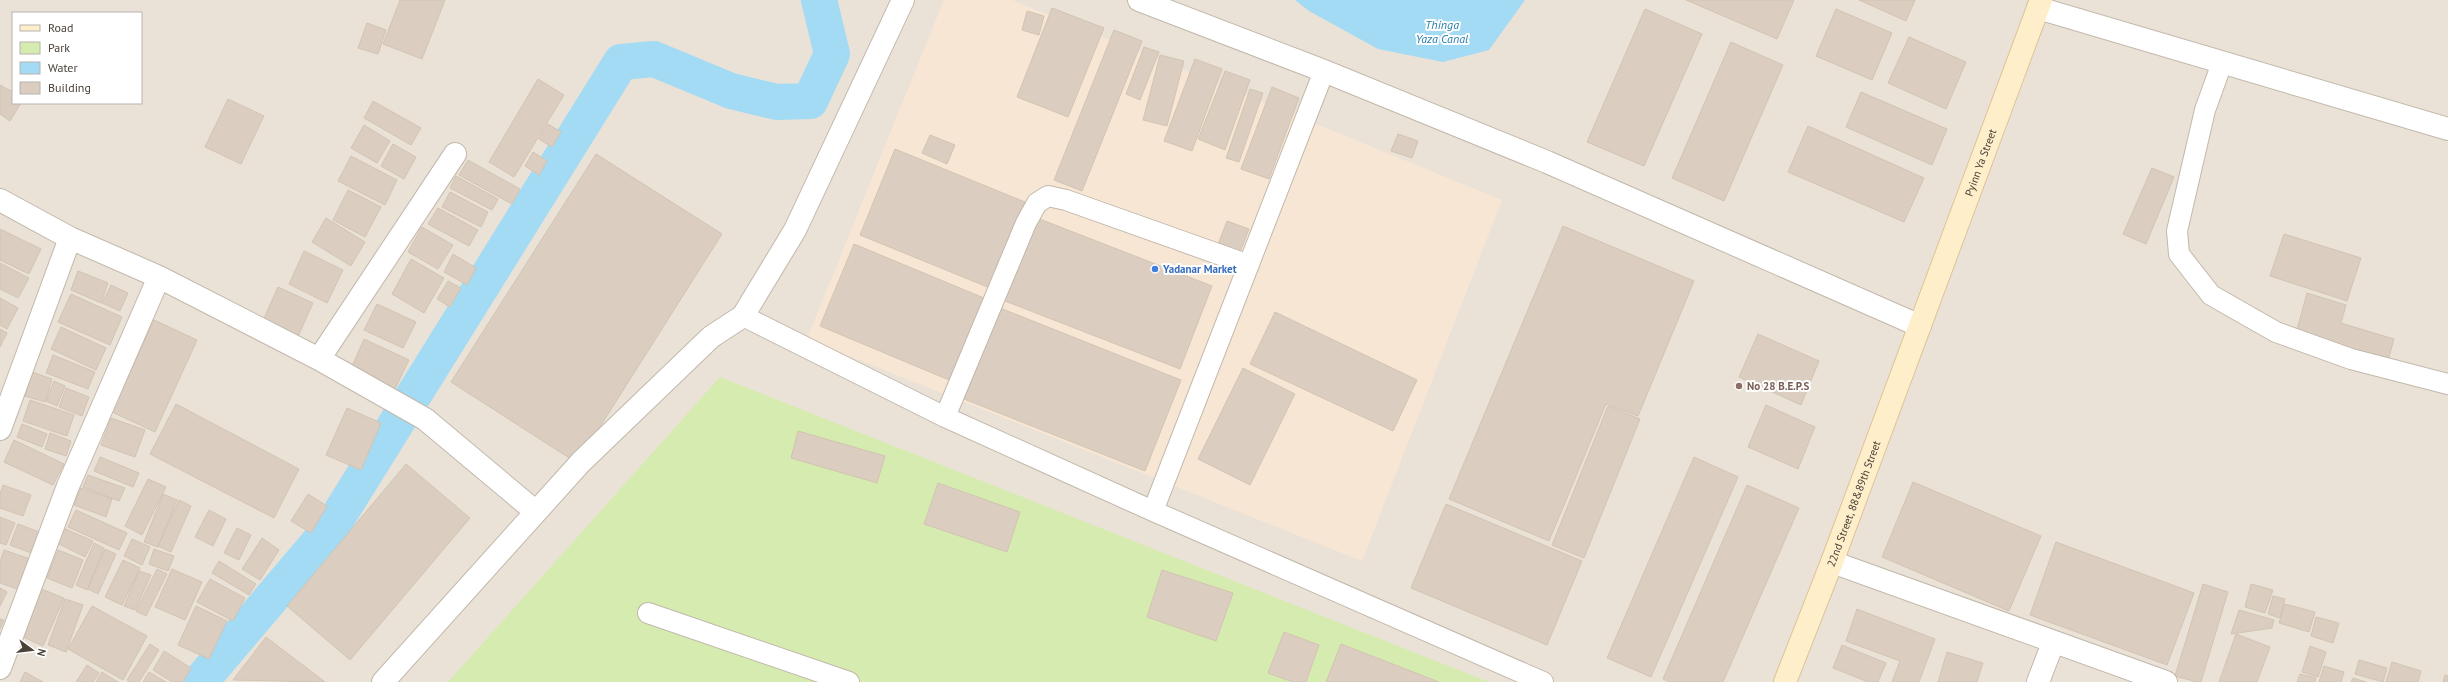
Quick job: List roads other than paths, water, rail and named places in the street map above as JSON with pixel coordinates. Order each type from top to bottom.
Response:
[{"type":"main road","name":"Pyinn Ya Street","points":[[1920,326],[2039,4]]},
{"type":"main road","name":"22nd Street, 88&89th Street","points":[[1785,682],[1832,562],[1920,326]]},
{"type":"street","points":[[383,682],[581,462],[711,337],[743,316],[795,230],[903,0]]},
{"type":"street","points":[[1139,0],[1324,71],[1547,162],[1920,326]]},
{"type":"street","points":[[2039,4],[2222,63],[2448,129]]},
{"type":"street","points":[[319,359],[455,154]]},
{"type":"street","points":[[0,200],[70,238],[159,278],[319,359],[425,419],[536,512]]},
{"type":"street","points":[[0,429],[70,238]]},
{"type":"street","points":[[0,668],[68,486],[159,278]]},
{"type":"street","points":[[1832,562],[2158,680]]},
{"type":"street","points":[[2038,682],[2053,643]]},
{"type":"lane","points":[[2222,63],[2205,110],[2176,231],[2179,254],[2211,296],[2276,332],[2351,358],[2448,384]]},
{"type":"lane","points":[[1152,511],[1324,71]]},
{"type":"lane","points":[[945,417],[1026,223],[1037,203],[1048,196],[1066,200],[1249,265]]},
{"type":"lane","points":[[743,316],[945,417],[1152,511],[1543,682]]},
{"type":"lane","points":[[648,613],[848,682]]},
{"type":"water","name":"Thinga Yaza Canal","points":[[1295,0],[1525,0],[1489,50],[1443,62],[1378,49],[1309,11]]},
{"type":"waterway","points":[[200,682],[331,528],[621,62],[654,59],[731,91],[777,102],[810,101],[832,54],[819,0]]},
{"type":"place","name":"Yadanar Market","points":[[1155,269]]},
{"type":"place","name":"No 28 B.E.P.S","points":[[1739,386]]}]
